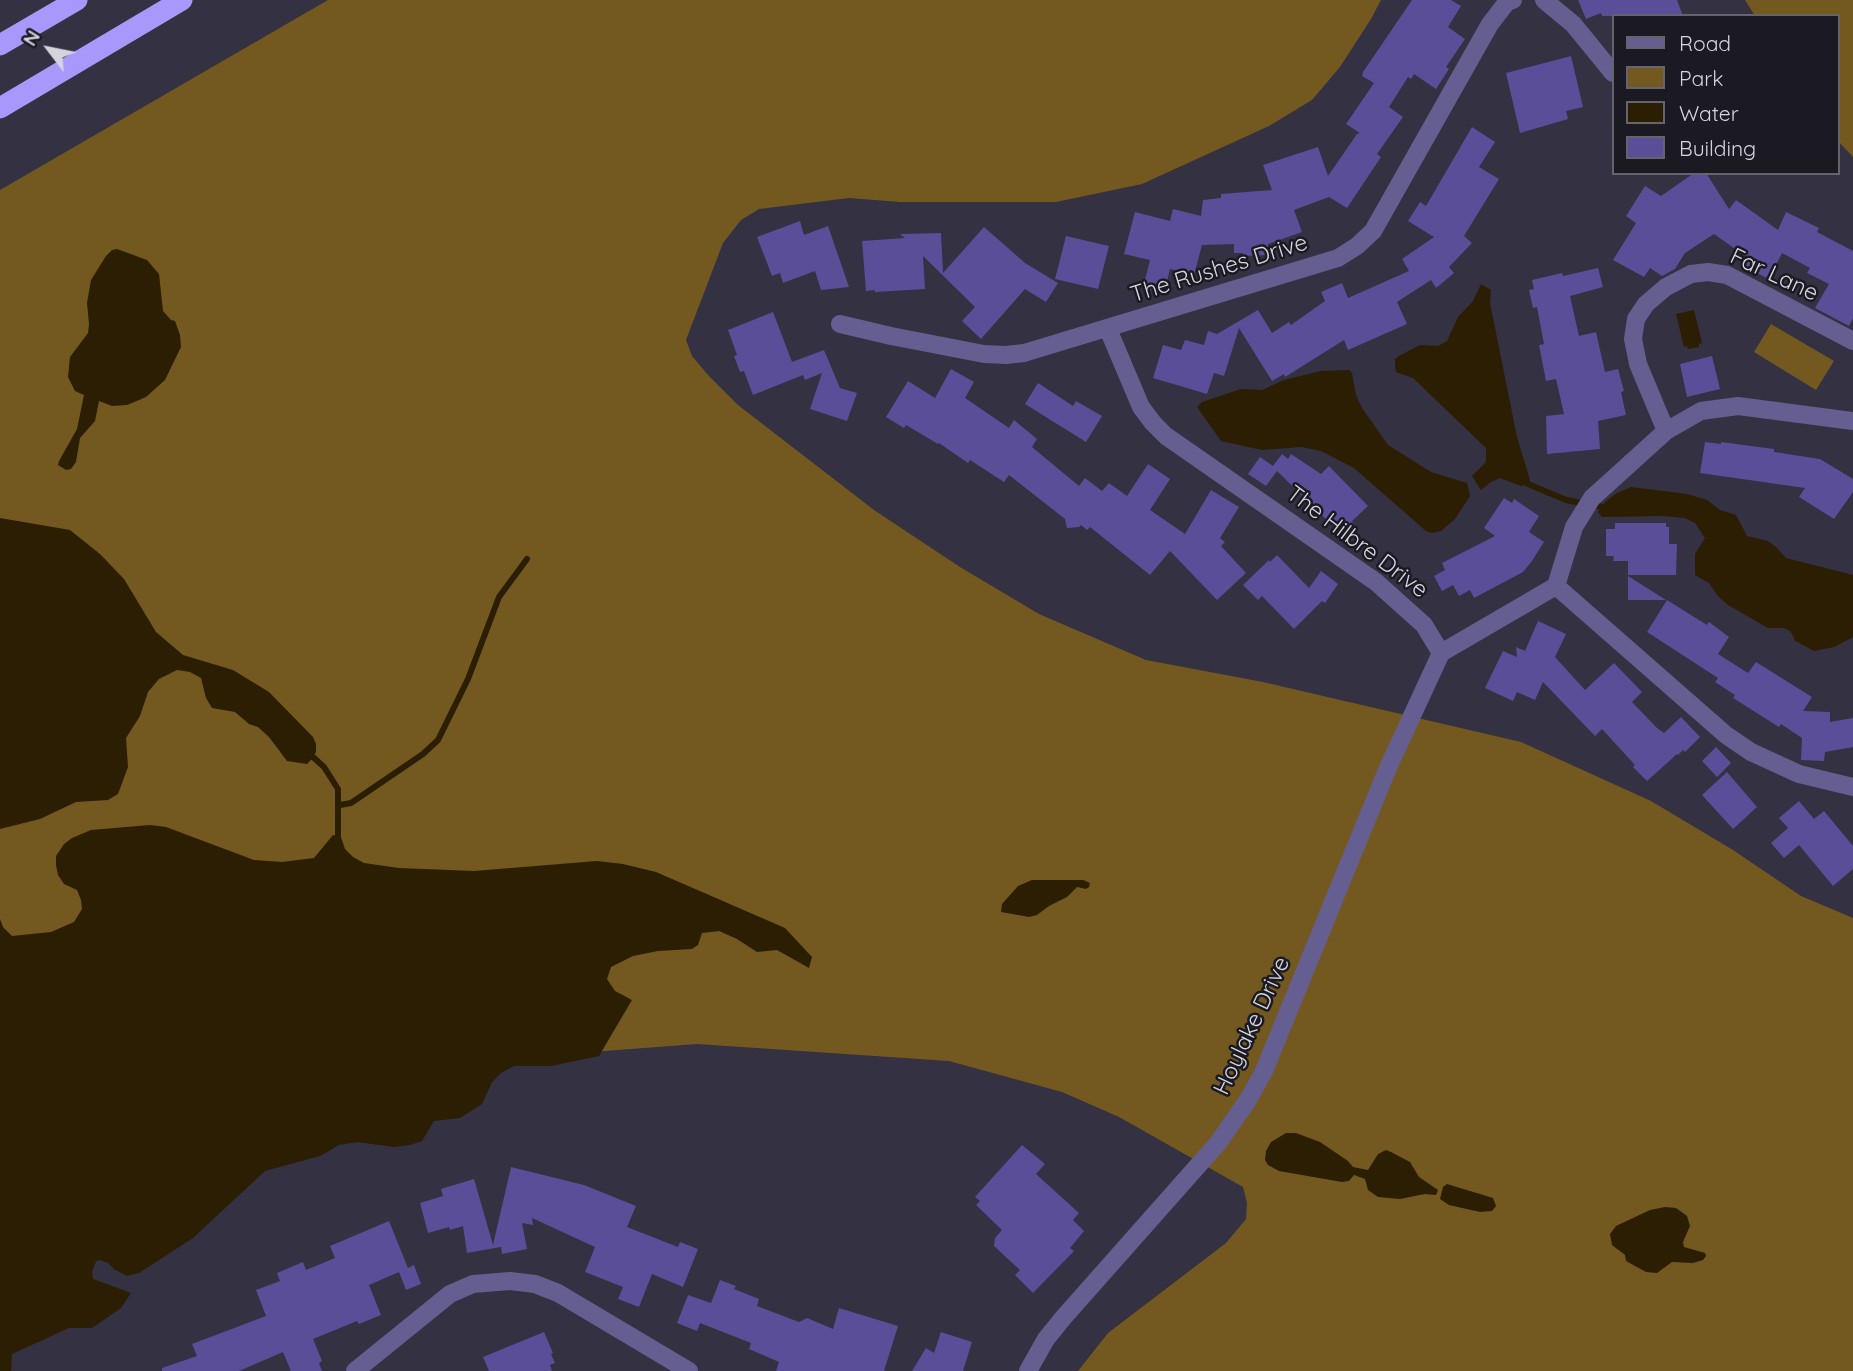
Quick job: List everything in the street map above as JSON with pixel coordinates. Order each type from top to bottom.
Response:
[{"type":"highway","points":[[0,45],[78,0]]},
{"type":"highway","points":[[0,108],[182,0]]},
{"type":"street","name":"The Rushes Drive","points":[[840,324],[984,354],[1024,353],[1338,258],[1373,232],[1490,24],[1507,2],[1513,0]]},
{"type":"street","points":[[1544,0],[1573,24],[1612,73]]},
{"type":"street","name":"Far Lane","points":[[1665,430],[1638,364],[1633,339],[1636,319],[1646,304],[1666,286],[1691,274],[1708,272],[1727,275],[1853,341]]},
{"type":"street","name":"The Hilbre Drive","points":[[1108,329],[1141,407],[1160,430],[1376,582],[1424,625],[1441,653]]},
{"type":"street","points":[[1441,653],[1556,586],[1580,515],[1592,498],[1665,430],[1701,411],[1738,406],[1853,421]]},
{"type":"street","points":[[1556,586],[1726,735],[1751,752],[1799,774],[1853,787]]},
{"type":"street","name":"Hoylake Drive","points":[[1028,1371],[1046,1339],[1063,1318],[1218,1143],[1248,1100],[1264,1071],[1387,770],[1441,653]]},
{"type":"street","points":[[355,1371],[450,1294],[473,1284],[510,1280],[535,1284],[558,1293],[689,1371]]},
{"type":"green space","points":[[328,0],[1381,0],[1340,67],[1312,100],[1269,126],[1142,184],[1056,202],[900,202],[849,198],[759,209],[741,220],[723,243],[686,340],[692,356],[738,405],[874,510],[960,567],[1039,614],[1146,660],[1263,682],[1521,742],[1651,801],[1733,850],[1801,896],[1853,918],[1853,1371],[1078,1371],[1108,1333],[1226,1243],[1246,1219],[1247,1203],[1243,1187],[1119,1117],[1062,1092],[949,1061],[697,1044],[393,1067],[0,1003],[0,190]]},
{"type":"green space","points":[[1745,0],[1853,0],[1853,157],[1839,142],[1839,14],[1754,14]]},
{"type":"green space","points":[[1771,324],[1834,361],[1816,390],[1754,352]]},
{"type":"water","points":[[117,249],[147,260],[159,274],[163,311],[175,321],[181,347],[165,380],[146,397],[127,405],[112,406],[99,401],[95,421],[80,438],[76,462],[71,469],[66,470],[58,465],[77,429],[84,395],[75,391],[68,377],[70,357],[88,333],[87,303],[91,280],[106,256]]},
{"type":"water","points":[[1481,284],[1491,290],[1490,303],[1517,437],[1530,480],[1528,484],[1521,486],[1500,478],[1481,490],[1472,476],[1486,462],[1486,448],[1413,378],[1396,372],[1395,359],[1420,345],[1438,346],[1447,341],[1458,317],[1473,301]]},
{"type":"water","points":[[1694,310],[1702,343],[1699,347],[1688,349],[1687,346],[1684,347],[1676,314]]},
{"type":"water","points":[[1349,370],[1362,408],[1388,445],[1431,472],[1467,483],[1470,496],[1455,519],[1441,531],[1426,531],[1354,468],[1321,451],[1301,447],[1262,450],[1221,441],[1197,407],[1202,402],[1241,389],[1262,390],[1284,380],[1321,371]]},
{"type":"water","points":[[1631,487],[1687,494],[1707,500],[1720,510],[1736,515],[1747,536],[1768,541],[1786,558],[1853,575],[1853,637],[1834,647],[1814,651],[1794,640],[1790,631],[1784,628],[1768,628],[1728,605],[1709,583],[1695,575],[1695,554],[1705,538],[1695,523],[1685,518],[1662,516],[1602,517],[1598,512],[1605,502]]},
{"type":"water","points":[[0,518],[70,530],[100,554],[124,579],[156,632],[183,655],[233,670],[269,692],[313,737],[316,752],[311,760],[307,764],[287,761],[258,727],[249,724],[235,712],[212,708],[206,698],[201,678],[190,672],[177,670],[159,679],[148,692],[140,716],[126,738],[128,767],[118,794],[108,800],[76,802],[40,819],[0,829]]},
{"type":"water","points":[[150,825],[166,827],[254,860],[282,862],[314,858],[333,835],[341,837],[345,849],[364,863],[399,868],[474,871],[597,861],[623,864],[656,872],[785,928],[812,957],[809,968],[777,950],[757,952],[719,931],[702,933],[698,945],[692,949],[633,956],[611,967],[607,979],[615,991],[632,1000],[599,1056],[551,1066],[514,1066],[492,1082],[482,1104],[460,1118],[434,1121],[422,1141],[394,1147],[357,1142],[339,1145],[320,1156],[265,1171],[193,1238],[139,1273],[127,1276],[108,1263],[96,1261],[92,1272],[93,1279],[131,1293],[121,1308],[92,1328],[69,1328],[12,1354],[11,1371],[0,1371],[0,919],[3,927],[12,936],[51,932],[74,922],[82,909],[81,900],[77,890],[64,884],[56,865],[56,856],[64,844],[91,830]]},
{"type":"water","points":[[1032,880],[1083,880],[1090,883],[1086,889],[1077,887],[1067,897],[1037,915],[1029,917],[1001,912],[1002,904],[1018,886]]},
{"type":"water","points":[[1286,1133],[1296,1133],[1320,1142],[1353,1167],[1368,1170],[1378,1154],[1386,1150],[1410,1162],[1419,1177],[1438,1190],[1436,1195],[1425,1194],[1400,1199],[1378,1197],[1368,1190],[1365,1179],[1354,1175],[1349,1181],[1342,1182],[1279,1171],[1268,1165],[1265,1160],[1266,1151],[1271,1142]]},
{"type":"water","points":[[1447,1184],[1493,1198],[1496,1206],[1492,1211],[1480,1212],[1449,1205],[1440,1199],[1443,1187]]},
{"type":"water","points":[[1676,1208],[1687,1216],[1690,1226],[1683,1242],[1684,1247],[1705,1253],[1706,1256],[1693,1263],[1672,1262],[1657,1273],[1646,1272],[1626,1261],[1625,1255],[1612,1245],[1610,1234],[1616,1226],[1650,1210]]},
{"type":"building","points":[[1412,0],[1451,0],[1461,6],[1448,27],[1465,39],[1446,67],[1449,69],[1436,89],[1414,74],[1411,79],[1408,77],[1389,107],[1403,117],[1377,154],[1381,157],[1347,208],[1329,197],[1294,210],[1302,232],[1268,244],[1268,255],[1243,256],[1243,253],[1234,253],[1234,244],[1202,245],[1194,275],[1170,269],[1164,293],[1143,288],[1150,260],[1124,254],[1135,212],[1170,221],[1173,209],[1201,216],[1203,200],[1221,198],[1221,194],[1272,190],[1263,165],[1318,147],[1328,176],[1360,133],[1346,124],[1374,83],[1362,76],[1363,72]]},
{"type":"building","points":[[1578,0],[1677,0],[1682,14],[1602,16],[1601,13],[1586,19]]},
{"type":"building","points":[[1571,56],[1583,107],[1566,111],[1568,119],[1520,133],[1506,73]]},
{"type":"building","points":[[1472,127],[1495,142],[1479,167],[1499,179],[1464,236],[1472,243],[1449,267],[1454,273],[1436,288],[1431,280],[1397,302],[1407,324],[1348,350],[1344,340],[1285,377],[1284,374],[1272,381],[1239,328],[1224,376],[1214,373],[1207,394],[1153,378],[1163,345],[1181,350],[1185,340],[1204,345],[1208,331],[1217,334],[1258,310],[1272,333],[1289,322],[1291,325],[1325,301],[1321,292],[1342,283],[1348,298],[1409,271],[1402,259],[1434,237],[1408,221],[1420,202],[1426,206]]},
{"type":"building","points":[[1691,175],[1707,175],[1729,209],[1736,200],[1778,230],[1786,212],[1819,228],[1817,232],[1853,251],[1853,318],[1849,326],[1815,308],[1829,284],[1807,273],[1810,268],[1782,253],[1769,279],[1743,266],[1748,258],[1714,234],[1685,253],[1675,269],[1662,276],[1650,268],[1644,277],[1613,260],[1636,223],[1626,216],[1645,186],[1661,196]]},
{"type":"building","points":[[800,221],[804,235],[828,226],[849,287],[821,290],[815,271],[783,283],[780,273],[772,276],[757,237]]},
{"type":"building","points":[[984,227],[1025,263],[1058,283],[1046,302],[1025,289],[981,339],[962,321],[975,307],[923,256],[925,289],[866,291],[862,241],[905,238],[900,234],[941,233],[943,273]]},
{"type":"building","points":[[1066,236],[1109,246],[1098,289],[1055,279]]},
{"type":"building","points":[[1598,268],[1603,287],[1570,296],[1579,336],[1596,332],[1605,372],[1618,369],[1624,391],[1621,392],[1626,415],[1598,421],[1600,449],[1547,454],[1546,416],[1564,414],[1556,379],[1546,381],[1539,345],[1544,344],[1537,307],[1533,308],[1529,290],[1534,289],[1532,280]]},
{"type":"building","points":[[773,312],[792,362],[824,350],[840,388],[857,393],[847,421],[810,409],[822,373],[805,380],[803,375],[753,395],[744,371],[740,372],[728,330]]},
{"type":"building","points":[[1712,356],[1720,389],[1687,397],[1680,364]]},
{"type":"building","points":[[951,369],[974,382],[965,398],[1009,428],[1014,420],[1037,439],[1032,447],[1079,486],[1085,478],[1102,491],[1109,483],[1127,496],[1148,464],[1170,479],[1150,510],[1185,534],[1211,490],[1239,507],[1220,538],[1225,542],[1221,546],[1246,573],[1217,600],[1170,551],[1150,575],[1090,527],[1087,530],[1081,525],[1067,528],[1065,519],[1009,475],[1004,482],[970,460],[968,463],[939,443],[886,417],[908,381],[935,398]]},
{"type":"building","points":[[1038,383],[1073,406],[1076,401],[1102,416],[1086,442],[1025,404]]},
{"type":"building","points":[[1705,442],[1774,449],[1774,452],[1820,459],[1853,479],[1853,492],[1834,519],[1799,497],[1805,488],[1700,473]]},
{"type":"building","points":[[1282,454],[1288,459],[1291,454],[1321,474],[1329,466],[1368,506],[1352,521],[1356,528],[1346,539],[1277,471],[1266,486],[1248,474],[1260,457],[1273,466]]},
{"type":"building","points":[[1504,498],[1512,503],[1514,499],[1539,516],[1529,532],[1544,542],[1532,561],[1523,572],[1474,598],[1470,590],[1459,596],[1453,585],[1442,591],[1434,576],[1445,570],[1442,563],[1495,536],[1484,528]]},
{"type":"building","points":[[1615,523],[1666,523],[1666,527],[1669,527],[1669,544],[1677,544],[1676,575],[1628,575],[1628,561],[1613,561],[1614,556],[1606,556],[1606,529],[1615,529]]},
{"type":"building","points":[[1277,555],[1309,588],[1321,571],[1338,584],[1325,603],[1322,601],[1294,629],[1262,596],[1258,600],[1243,585]]},
{"type":"building","points":[[1628,576],[1666,600],[1628,600]]},
{"type":"building","points":[[1667,600],[1707,625],[1709,622],[1729,637],[1718,654],[1748,673],[1756,662],[1812,697],[1803,711],[1830,712],[1830,722],[1853,718],[1853,747],[1825,752],[1824,761],[1801,760],[1802,738],[1733,698],[1735,695],[1715,682],[1718,678],[1647,632]]},
{"type":"building","points":[[1538,621],[1566,634],[1555,657],[1585,690],[1614,663],[1642,692],[1632,702],[1657,728],[1664,733],[1681,717],[1700,737],[1647,781],[1602,729],[1595,736],[1543,682],[1535,700],[1517,692],[1513,701],[1485,688],[1503,651],[1517,657],[1516,647],[1525,651]]},
{"type":"building","points":[[1716,747],[1731,763],[1717,777],[1702,761]]},
{"type":"building","points":[[1727,772],[1757,807],[1733,829],[1702,795]]},
{"type":"building","points":[[1799,801],[1814,819],[1824,811],[1853,846],[1853,869],[1833,886],[1799,845],[1784,858],[1771,843],[1788,828],[1779,818]]},
{"type":"building","points":[[1022,1145],[1045,1164],[1036,1174],[1079,1213],[1073,1220],[1084,1231],[1070,1248],[1074,1251],[1033,1293],[1015,1275],[1020,1270],[994,1246],[995,1238],[1002,1230],[976,1205],[980,1201],[975,1197]]},
{"type":"building","points":[[511,1167],[584,1185],[636,1206],[627,1227],[678,1247],[680,1242],[698,1249],[683,1287],[652,1274],[639,1307],[618,1299],[623,1287],[585,1272],[595,1247],[532,1218],[533,1225],[522,1223],[527,1249],[502,1254],[501,1247],[467,1253],[463,1226],[428,1233],[420,1203],[443,1196],[441,1189],[474,1179],[493,1245]]},
{"type":"building","points":[[389,1221],[408,1268],[414,1265],[421,1284],[406,1290],[399,1272],[369,1285],[381,1315],[359,1324],[357,1321],[313,1339],[322,1361],[319,1363],[322,1371],[291,1371],[283,1352],[239,1371],[162,1371],[162,1368],[197,1356],[192,1344],[266,1316],[256,1290],[280,1281],[277,1273],[303,1262],[306,1270],[335,1258],[330,1246]]},
{"type":"building","points":[[720,1280],[759,1299],[757,1306],[799,1322],[807,1318],[833,1329],[839,1308],[898,1326],[884,1371],[776,1371],[779,1362],[749,1349],[751,1343],[700,1323],[697,1331],[677,1323],[688,1295],[711,1303]]},
{"type":"building","points":[[544,1332],[553,1353],[551,1354],[555,1363],[550,1365],[552,1371],[489,1371],[483,1357]]},
{"type":"building","points":[[941,1332],[972,1342],[963,1371],[912,1371],[926,1348],[934,1353]]},
{"type":"waterway","points":[[1528,484],[1566,500],[1602,507]]},
{"type":"waterway","points":[[340,805],[351,803],[423,754],[438,740],[468,679],[499,597],[527,559]]},
{"type":"waterway","points":[[313,757],[324,767],[338,789],[338,836]]}]
